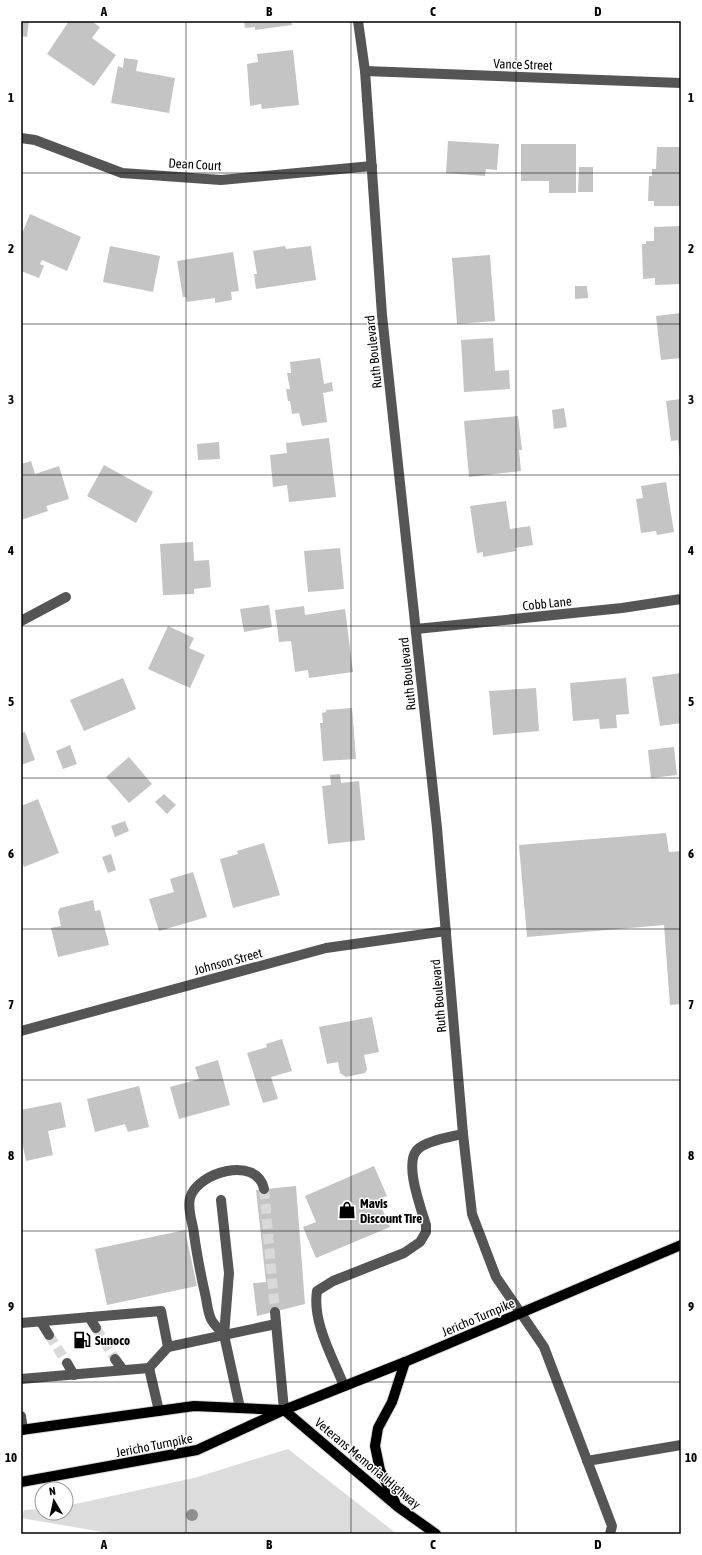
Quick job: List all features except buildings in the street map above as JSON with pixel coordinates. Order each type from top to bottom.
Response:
[{"type":"main road","name":"Jericho Turnpike","points":[[21,1482],[197,1450],[284,1410],[405,1362],[681,1245]]},
{"type":"main road","points":[[398,1507],[380,1470],[375,1446],[378,1428],[392,1402],[405,1362]]},
{"type":"main road","name":"Jericho Turnpike","points":[[22,1430],[194,1406],[284,1410]]},
{"type":"main road","name":"Veterans Memorial Highway","points":[[284,1410],[398,1507],[436,1534]]},
{"type":"street","name":"Ruth Boulevard","points":[[358,21],[365,71],[382,315],[416,629],[446,931],[463,1134],[472,1214],[496,1277],[544,1347],[611,1530]]},
{"type":"street","name":"Vance Street","points":[[365,71],[681,83]]},
{"type":"street","name":"Dean Court","points":[[21,138],[34,140],[122,172],[221,180],[372,166]]},
{"type":"street","points":[[21,621],[66,597]]},
{"type":"street","name":"Cobb Lane","points":[[416,629],[622,608],[681,599]]},
{"type":"street","name":"Johnson Street","points":[[21,1031],[326,948],[446,931]]},
{"type":"street","points":[[344,1386],[320,1323],[315,1303],[317,1291],[333,1281],[404,1253],[420,1242],[426,1232],[426,1225],[414,1180],[412,1158],[417,1150],[435,1141],[463,1134]]},
{"type":"street","points":[[224,1335],[211,1319],[195,1253],[190,1199],[194,1190],[208,1178],[242,1169],[258,1177],[263,1183],[264,1189]]},
{"type":"street","points":[[221,1200],[230,1273],[224,1335],[240,1408]]},
{"type":"street","points":[[21,1323],[161,1311],[168,1347]]},
{"type":"street","points":[[275,1312],[284,1410]]},
{"type":"street","points":[[89,1317],[96,1328]]},
{"type":"street","points":[[40,1322],[49,1335]]},
{"type":"street","points":[[21,1379],[149,1368],[168,1347],[276,1324]]},
{"type":"street","points":[[115,1359],[123,1370]]},
{"type":"street","points":[[67,1364],[74,1375]]},
{"type":"street","points":[[149,1368],[159,1411]]},
{"type":"street","points":[[21,1416],[22,1430]]},
{"type":"street","points":[[587,1461],[681,1445]]},
{"type":"shaded area","points":[[288,1449],[397,1534],[114,1534],[38,1521],[74,1521],[74,1504],[194,1478]]},
{"type":"shaded area","points":[[34,1509],[34,1520],[21,1518],[24,1510]]},
{"type":"tunnel","points":[[264,1189],[275,1312]]},
{"type":"tunnel","points":[[96,1328],[115,1359]]},
{"type":"tunnel","points":[[49,1335],[67,1363]]},
{"type":"place","name":"Mavis Discount Tire","points":[[347,1210]]},
{"type":"place","name":"Sunoco","points":[[82,1340]]}]
